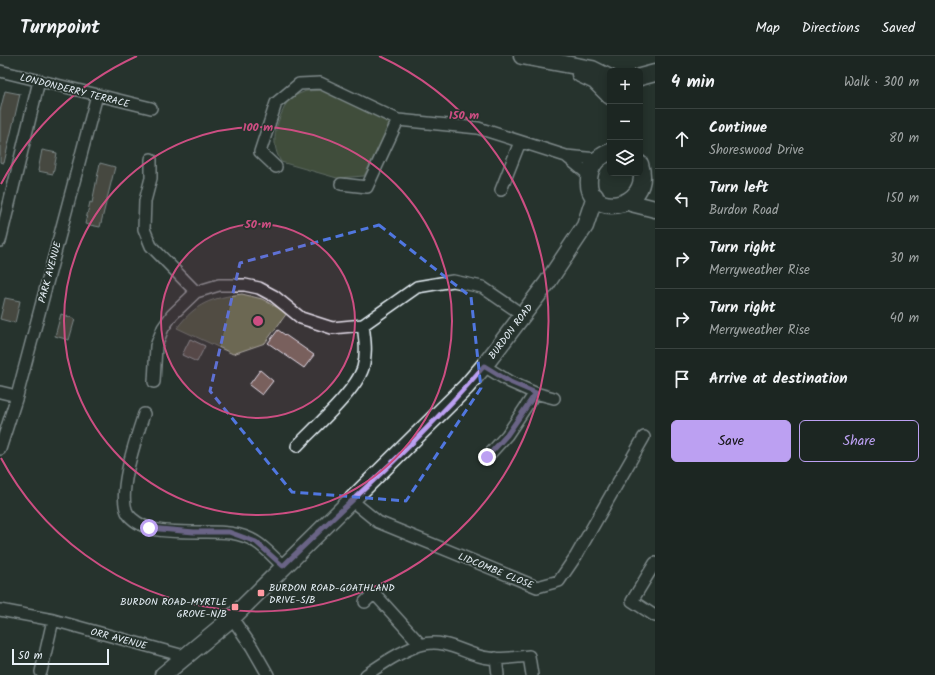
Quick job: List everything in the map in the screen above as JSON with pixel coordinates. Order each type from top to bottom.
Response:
[{"type":"main road","points":[[522,56],[592,70],[607,77]]},
{"type":"main road","points":[[559,64],[595,81],[607,93]]},
{"type":"main road","points":[[643,76],[655,73]]},
{"type":"main road","points":[[603,156],[589,175],[590,186],[595,196],[608,205],[623,205],[655,209]]},
{"type":"main road","points":[[643,169],[645,183],[655,198]]},
{"type":"main road","name":"BURDON ROAD","points":[[585,226],[623,205],[642,192],[645,183]]},
{"type":"main road","name":"BURDON ROAD","points":[[163,675],[184,656],[232,618],[461,392],[484,366],[523,315],[585,226],[595,196]]},
{"type":"street","name":"LONDONDERRY TERRACE","points":[[0,71],[151,108]]},
{"type":"street","points":[[0,241],[39,81]]},
{"type":"street","points":[[276,167],[260,152],[276,103],[299,84],[320,83],[398,120],[478,128],[566,156],[603,156]]},
{"type":"street","name":"PARK AVENUE","points":[[0,449],[16,396],[96,95]]},
{"type":"street","points":[[341,184],[368,187],[398,120]]},
{"type":"street","points":[[501,190],[520,142]]},
{"type":"street","points":[[566,156],[589,175]]},
{"type":"street","points":[[151,159],[151,178],[145,202],[144,229],[151,246],[196,292]]},
{"type":"street","points":[[154,382],[156,346],[163,328],[172,315],[196,292],[220,285],[245,285],[259,288],[274,296],[301,318],[332,328],[363,325],[417,287],[453,281],[482,287],[523,315]]},
{"type":"street","points":[[297,446],[350,390],[363,369],[366,348],[363,325]]},
{"type":"street","points":[[484,366],[510,382],[536,393],[554,398]]},
{"type":"street","points":[[0,392],[16,396]]},
{"type":"street","points":[[487,457],[507,435],[536,393]]},
{"type":"street","points":[[144,414],[127,473],[124,495],[128,514],[137,522],[149,528],[194,532],[229,532],[244,537],[256,542],[283,566]]},
{"type":"street","name":"LIDCOMBE CLOSE","points":[[351,500],[378,522],[537,588],[559,581],[576,556],[644,437]]},
{"type":"street","points":[[655,563],[632,601],[655,616]]},
{"type":"street","points":[[365,602],[374,593],[420,645]]},
{"type":"street","name":"ORR AVENUE","points":[[0,610],[53,620],[184,656]]},
{"type":"street","points":[[232,618],[252,647],[268,675]]},
{"type":"street","points":[[41,672],[53,620]]},
{"type":"street","points":[[366,675],[386,662],[420,645],[452,646],[488,658],[529,656],[532,675]]},
{"type":"street","points":[[496,658],[498,675]]},
{"type":"highlighted area","points":[[379,225],[471,297],[481,388],[406,501],[292,492],[210,391],[240,263]]},
{"type":"green space","points":[[324,90],[390,119],[390,125],[364,176],[337,178],[281,162],[277,154],[275,145],[276,130],[281,114],[289,98],[306,91]]},
{"type":"green space","points":[[242,294],[262,299],[287,313],[265,343],[233,354],[177,328],[191,313],[205,303],[221,297]]},
{"type":"building","points":[[5,91],[20,94],[4,163],[0,162],[0,111]]},
{"type":"building","points":[[42,150],[57,153],[53,174],[38,171]]},
{"type":"building","points":[[100,163],[115,167],[100,227],[85,224],[90,202],[92,203]]},
{"type":"building","points":[[5,298],[20,301],[15,323],[0,319]]},
{"type":"building","points":[[61,314],[75,319],[69,340],[55,336]]},
{"type":"building","points":[[278,330],[314,355],[304,368],[268,343]]},
{"type":"building","points":[[190,339],[205,346],[197,362],[182,355]]},
{"type":"building","points":[[260,370],[273,381],[262,395],[249,385]]},
{"type":"place","name":"BURDON ROAD-GOATHLAND DRIVE-S/B","points":[[261,593]]},
{"type":"place","name":"BURDON ROAD-MYRTLE GROVE-N/B","points":[[235,607]]},
{"type":"route","points":[[149,528],[194,532],[229,532],[256,542],[283,566],[380,473],[466,387],[484,366],[510,382],[536,393],[507,435],[487,457]]}]
